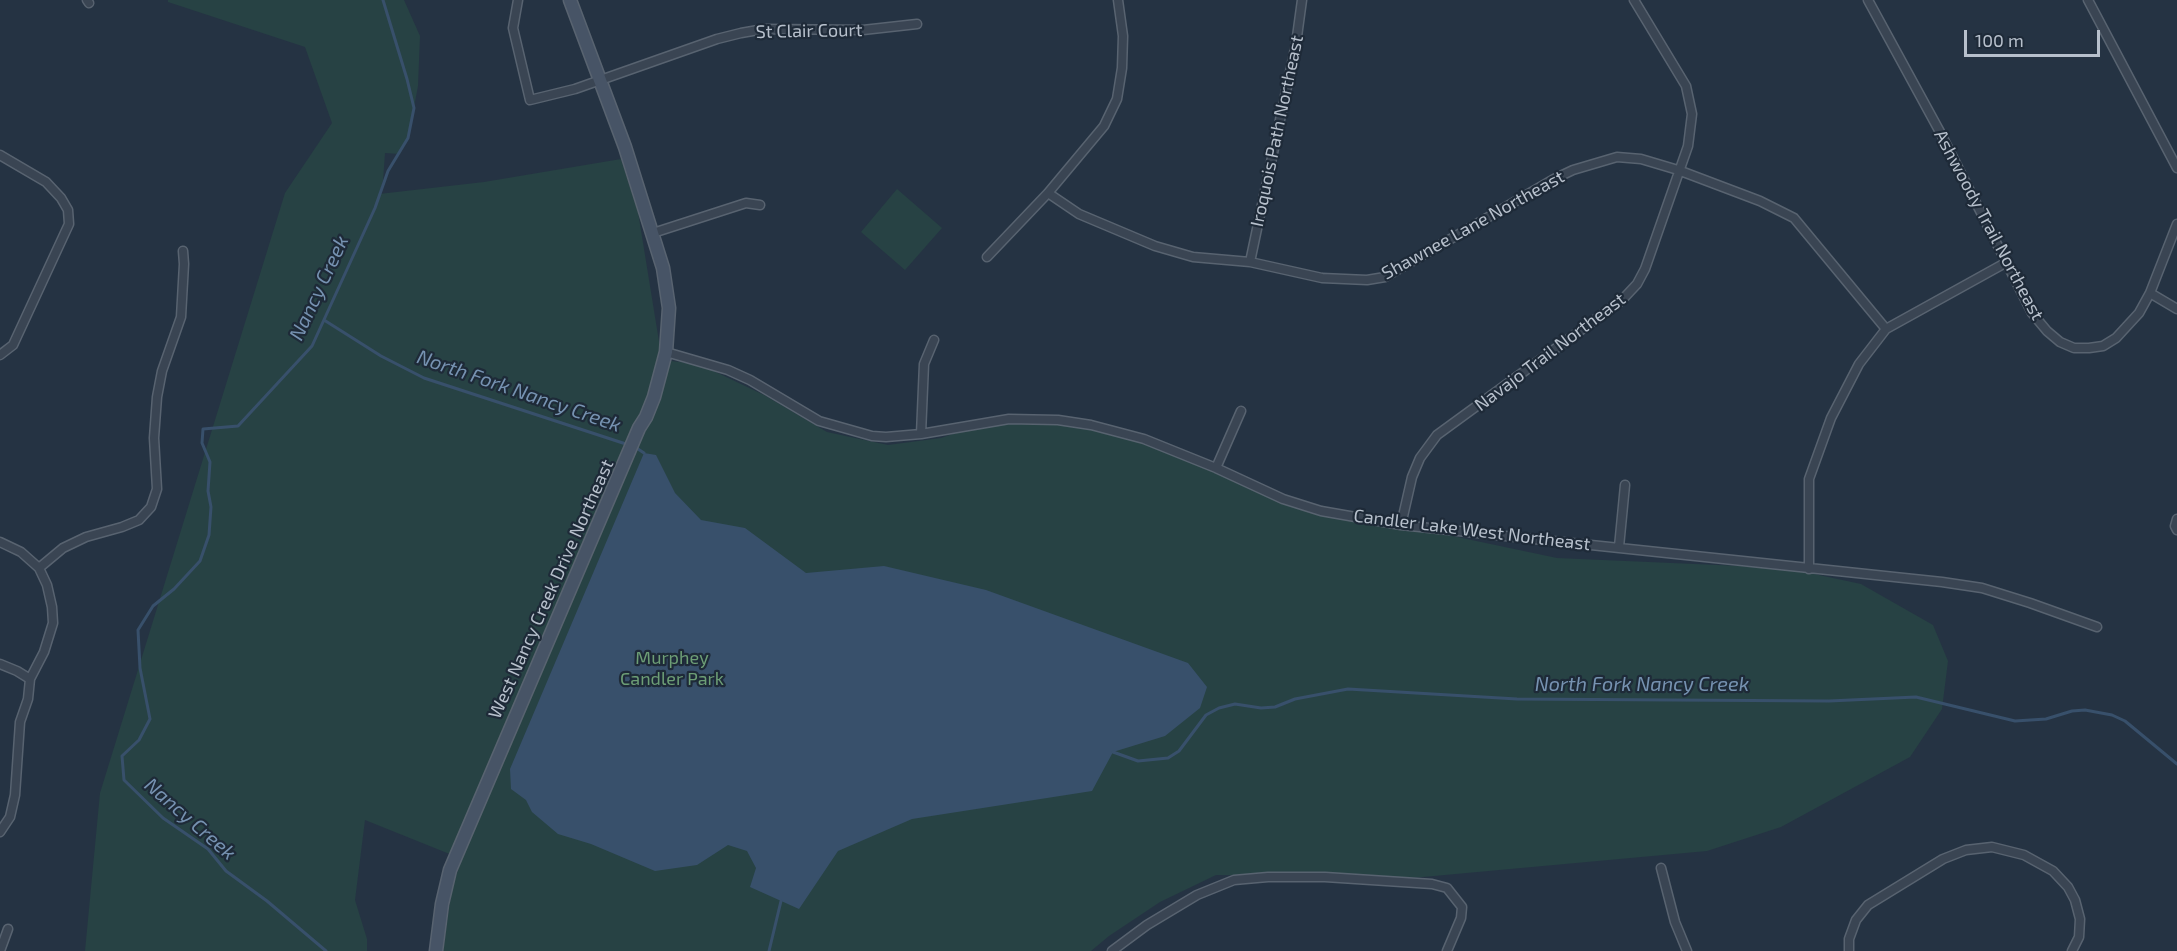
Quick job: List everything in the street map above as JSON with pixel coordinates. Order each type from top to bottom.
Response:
[{"type":"street","name":"St Clair Court","points":[[518,0],[513,28],[530,100],[601,81],[717,39],[764,29],[863,30],[917,24]]},
{"type":"street","name":"West Nancy Creek Drive Northeast","points":[[436,951],[442,904],[450,870],[654,397],[666,352],[667,291],[653,233],[601,81],[570,0]]},
{"type":"street","points":[[987,257],[1048,193],[1104,126],[1117,99],[1122,68],[1123,36],[1118,0]]},
{"type":"street","name":"Iroquois Path Northeast","points":[[1250,262],[1296,44],[1302,0]]},
{"type":"street","name":"Navajo Trail Northeast","points":[[1401,525],[1412,477],[1420,458],[1437,435],[1622,300],[1637,284],[1645,269],[1688,146],[1692,114],[1686,86],[1634,0]]},
{"type":"street","name":"Ashwoody Trail Northeast","points":[[1868,0],[2032,313],[2060,342],[2074,348],[2103,346],[2116,338],[2139,313],[2150,293],[2177,224]]},
{"type":"street","points":[[2088,0],[2177,168]]},
{"type":"street","points":[[0,155],[46,182],[61,198],[68,210],[69,224],[13,345],[0,355]]},
{"type":"street","name":"Shawnee Lane Northeast","points":[[1048,193],[1079,214],[1155,246],[1193,257],[1250,262],[1322,278],[1345,280],[1385,278],[1573,170],[1617,156],[1641,159],[1678,170],[1760,201],[1794,218],[1886,329]]},
{"type":"street","points":[[653,233],[746,203],[760,205]]},
{"type":"street","points":[[39,568],[63,548],[86,537],[139,520],[151,507],[157,489],[154,438],[156,397],[168,351],[181,316],[183,251]]},
{"type":"street","points":[[1809,569],[1809,479],[1831,418],[1860,364],[1886,329],[2007,262]]},
{"type":"street","points":[[2150,293],[2177,309]]},
{"type":"street","points":[[921,434],[924,364],[934,340]]},
{"type":"street","name":"Candler Lake West Northeast","points":[[666,352],[728,370],[750,380],[819,421],[842,429],[886,437],[921,434],[1009,419],[1058,420],[1122,432],[1216,468],[1283,499],[1321,511],[1401,525],[1942,582],[1982,588],[2097,627]]},
{"type":"street","points":[[1216,468],[1241,411]]},
{"type":"street","points":[[1620,547],[1625,485]]},
{"type":"street","points":[[2177,519],[2175,526],[2177,530]]},
{"type":"street","points":[[0,542],[21,552],[39,568],[47,585],[53,623],[44,652],[30,679],[28,699],[20,722],[15,795],[10,817],[0,832]]},
{"type":"street","points":[[0,664],[30,679]]},
{"type":"street","points":[[1849,951],[1849,939],[1856,920],[1868,905],[1942,859],[1966,850],[1992,847],[2025,855],[2053,871],[2068,887],[2075,900],[2080,919],[2079,937],[2072,951]]},
{"type":"street","points":[[1660,868],[1675,922],[1687,951]]},
{"type":"street","points":[[1112,951],[1147,925],[1197,895],[1234,880],[1268,877],[1325,877],[1432,884],[1447,888],[1462,908],[1461,918],[1447,951]]},
{"type":"street","points":[[0,951],[8,929]]},
{"type":"green space","name":"Murphey Candler Park","points":[[168,0],[404,0],[420,36],[418,86],[408,139],[400,154],[385,153],[383,181],[379,194],[484,182],[621,159],[638,212],[662,360],[699,364],[764,395],[827,432],[888,445],[941,438],[999,418],[1084,424],[1134,439],[1253,487],[1348,514],[1557,558],[1786,568],[1861,584],[1933,625],[1948,661],[1942,709],[1910,757],[1781,827],[1707,851],[1412,878],[1216,875],[1160,902],[1109,936],[1091,951],[443,951],[452,887],[462,859],[365,820],[355,900],[367,939],[367,951],[85,951],[100,793],[285,193],[332,123],[305,47],[168,2]]},
{"type":"green space","points":[[897,189],[942,228],[905,270],[861,232]]},
{"type":"water","points":[[644,453],[656,455],[675,493],[701,520],[745,528],[806,573],[884,566],[986,590],[1188,663],[1207,687],[1200,708],[1165,736],[1113,752],[1092,791],[912,819],[838,851],[799,909],[750,887],[756,868],[747,851],[728,845],[697,865],[655,871],[591,844],[558,834],[532,812],[526,800],[511,789],[510,769]]},
{"type":"waterway","name":"Nancy Creek","points":[[326,951],[267,901],[226,871],[208,849],[163,818],[124,780],[122,756],[139,740],[150,719],[140,668],[138,630],[153,606],[174,589],[200,561],[209,535],[210,462],[202,443],[203,429],[238,426],[312,346],[375,208],[388,171],[408,138],[414,108],[383,0]]},
{"type":"waterway","name":"North Fork Nancy Creek","points":[[324,320],[381,356],[424,378],[629,445]]},
{"type":"waterway","name":"North Fork Nancy Creek","points":[[635,447],[644,453]]},
{"type":"waterway","name":"North Fork Nancy Creek","points":[[1113,752],[1138,761],[1168,758],[1179,751],[1206,715],[1219,708],[1235,704],[1261,708],[1275,707],[1295,699],[1348,689],[1517,699],[1829,701],[1916,697],[2015,721],[2046,719],[2072,711],[2085,710],[2112,715],[2125,721],[2177,764]]},
{"type":"waterway","points":[[769,951],[781,901]]}]
